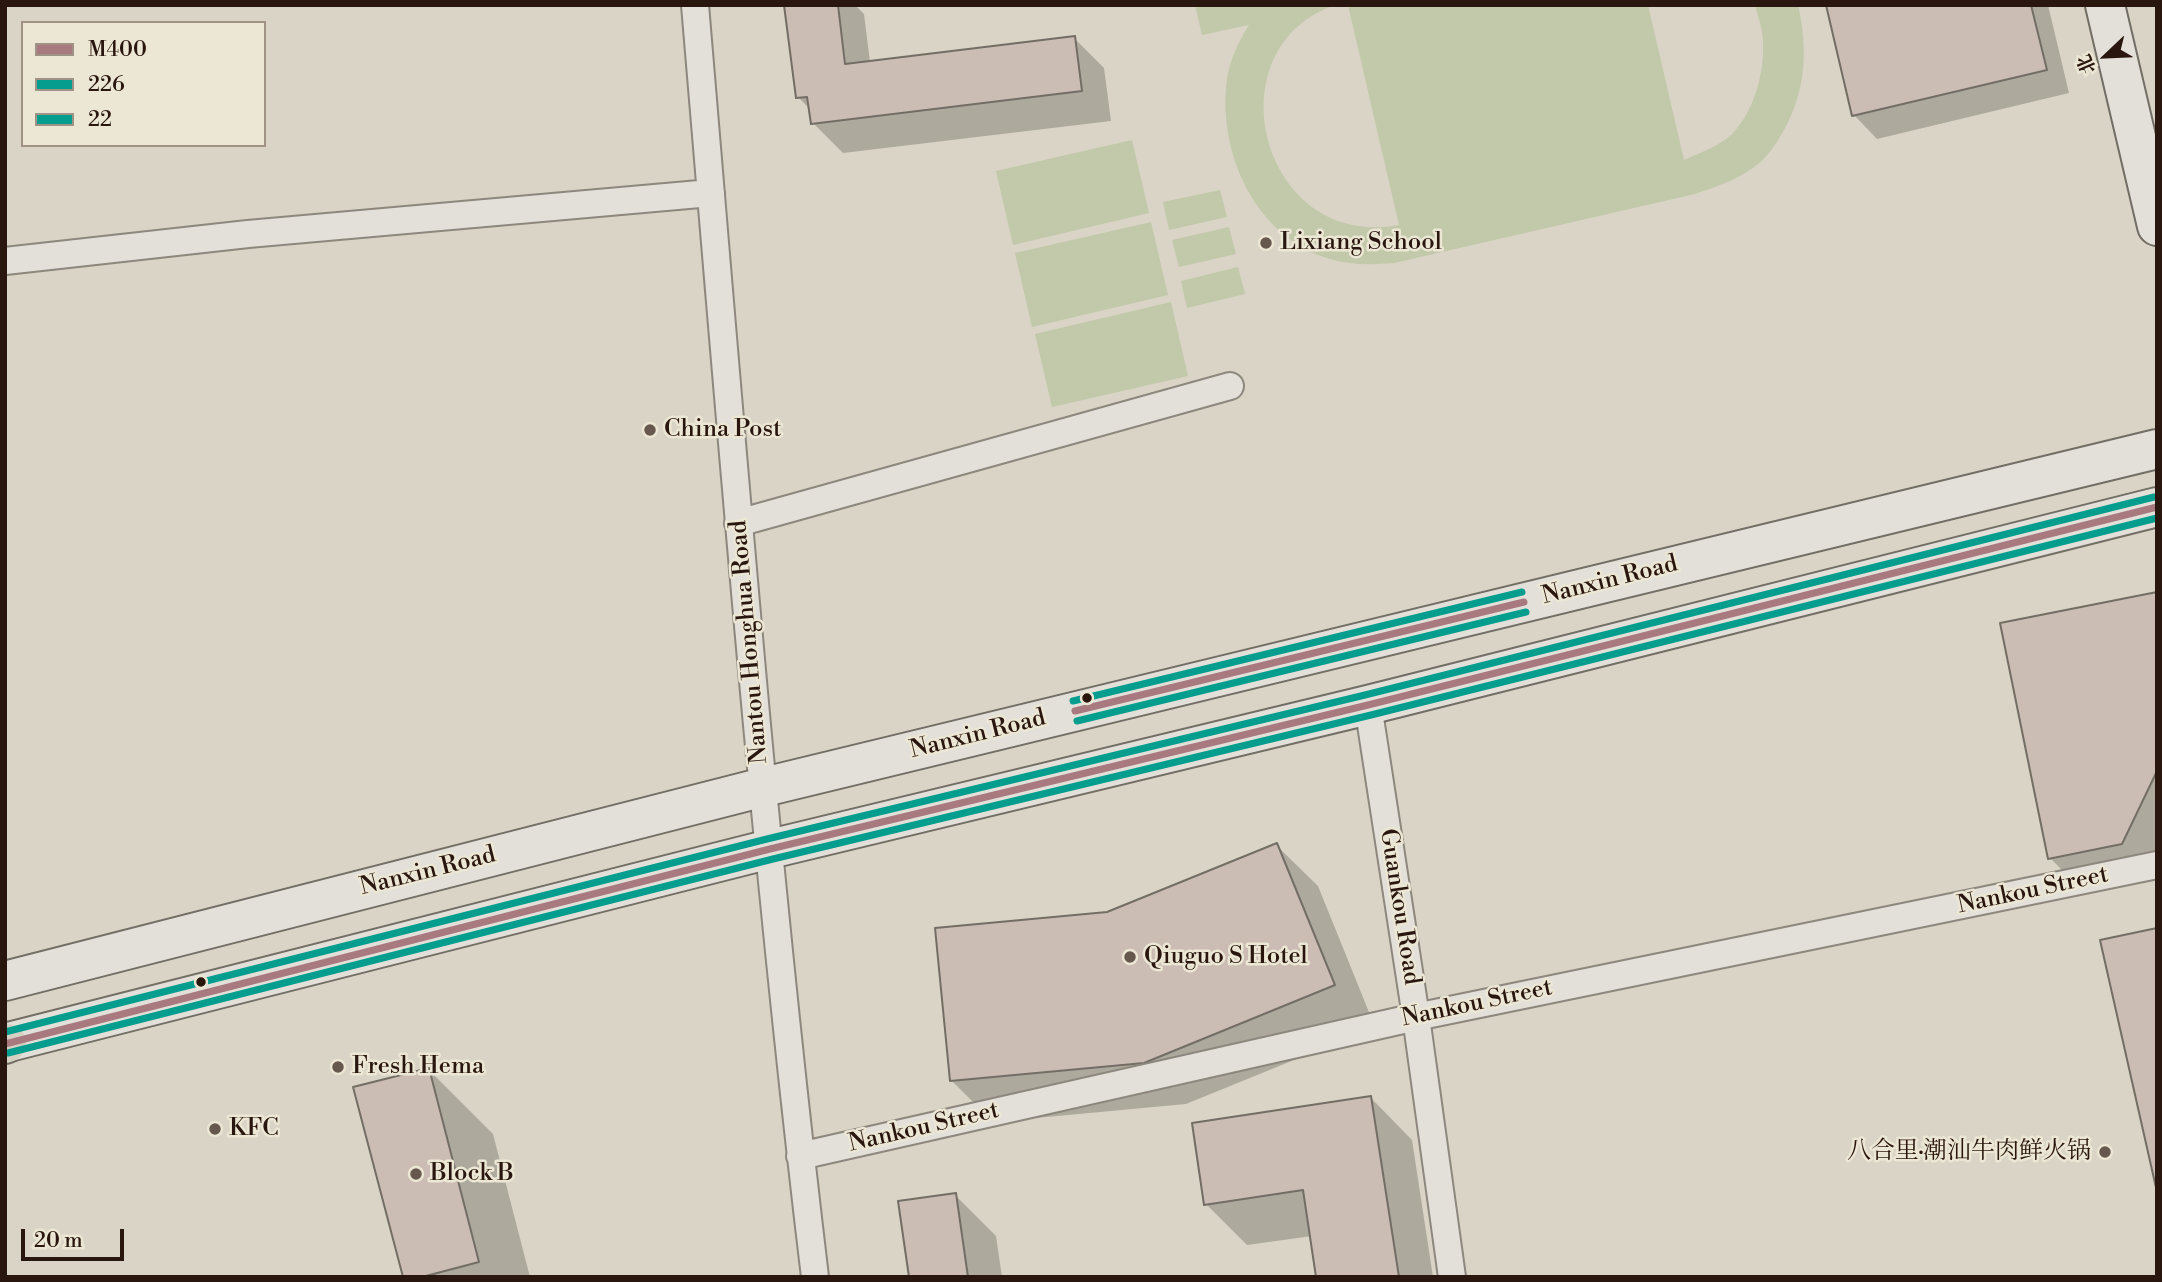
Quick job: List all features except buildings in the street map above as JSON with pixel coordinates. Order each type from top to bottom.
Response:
[{"type":"main road","points":[[2105,5],[2157,226]]},
{"type":"main road","name":"Nanxin Road","points":[[5,981],[764,787],[2157,449]]},
{"type":"main road","points":[[6,1043],[770,849],[1368,705],[2157,507]]},
{"type":"street","name":"Nantou Honghua Road","points":[[695,5],[738,523],[800,1156],[815,1277]]},
{"type":"street","points":[[5,261],[248,234],[711,193]]},
{"type":"street","points":[[738,523],[1230,386]]},
{"type":"street","name":"Guankou Road","points":[[1368,705],[1416,1017],[1452,1277]]},
{"type":"street","name":"Nankou Street","points":[[800,1156],[1416,1017],[2157,865]]},
{"type":"green space","points":[[1195,5],[1335,5],[1296,28],[1273,61],[1264,100],[1268,141],[1285,178],[1313,208],[1352,225],[1399,225],[1348,5],[1648,5],[1684,160],[1727,138],[1748,112],[1758,86],[1763,58],[1762,32],[1755,5],[1798,5],[1803,37],[1803,69],[1797,100],[1774,145],[1754,167],[1726,183],[1695,194],[1394,263],[1354,263],[1330,259],[1304,248],[1281,232],[1262,212],[1247,188],[1235,162],[1225,107],[1230,64],[1249,25],[1202,35]]},
{"type":"green space","points":[[1132,140],[1149,213],[1013,245],[996,171]]},
{"type":"green space","points":[[1220,190],[1227,217],[1169,230],[1163,202]]},
{"type":"green space","points":[[1151,222],[1168,295],[1032,327],[1015,253]]},
{"type":"green space","points":[[1229,227],[1236,254],[1179,267],[1172,240]]},
{"type":"green space","points":[[1238,267],[1245,294],[1187,308],[1181,281]]},
{"type":"green space","points":[[1171,302],[1188,376],[1052,407],[1035,334]]},
{"type":"transit line","name":"22","points":[[5,1032],[767,839],[1365,695],[2154,497]]},
{"type":"transit line","name":"M400","points":[[5,1044],[770,849],[1368,705],[2157,507]]},
{"type":"transit line","name":"226","points":[[8,1053],[773,859],[1371,715],[2157,518]]},
{"type":"transit line","name":"22","points":[[1073,701],[1522,592]]},
{"type":"transit line","name":"M400","points":[[1075,711],[1524,602]]},
{"type":"transit line","name":"226","points":[[1077,721],[1526,612]]},
{"type":"place","name":"Lixiang School","points":[[1266,243]]},
{"type":"place","name":"China Post","points":[[650,430]]},
{"type":"place","name":"Qiuguo S Hotel","points":[[1130,957]]},
{"type":"place","name":"Fresh Hema","points":[[338,1067]]},
{"type":"place","name":"KFC","points":[[215,1129]]},
{"type":"place","name":"八合里·潮汕牛肉鲜火锅","points":[[2105,1152]]},
{"type":"place","name":"Block B","points":[[416,1174]]}]
